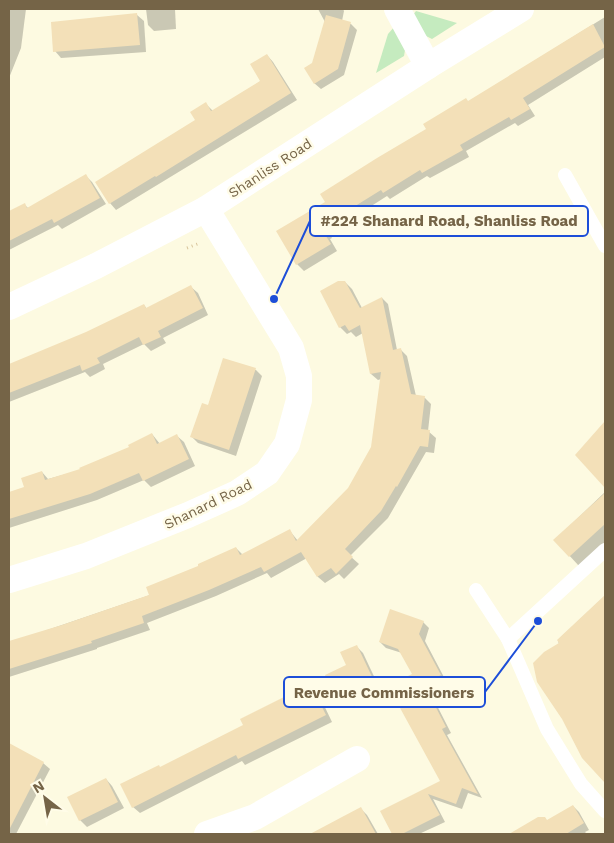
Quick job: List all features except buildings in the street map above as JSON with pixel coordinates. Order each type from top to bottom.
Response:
[{"type":"street","points":[[397,9],[428,66]]},
{"type":"street","name":"Shanliss Road","points":[[9,307],[96,266],[206,209],[428,66],[521,9]]},
{"type":"street","name":"Shanard Road","points":[[9,580],[86,556],[237,493],[267,473],[287,444],[299,400],[299,376],[291,348],[206,209]]},
{"type":"street","points":[[207,834],[259,826],[357,759]]},
{"type":"lane","points":[[565,175],[605,246]]},
{"type":"lane","points":[[508,639],[605,550]]},
{"type":"lane","points":[[476,590],[508,639],[547,730],[581,784],[605,811]]},
{"type":"green space","points":[[416,11],[457,23],[432,39],[422,34],[413,15]]},
{"type":"green space","points":[[395,26],[405,50],[404,56],[376,73],[388,34]]},
{"type":"place","name":"#224 Shanard Road, Shanliss Road","points":[[274,299]]},
{"type":"place","name":"Revenue Commissioners","points":[[538,621]]}]
